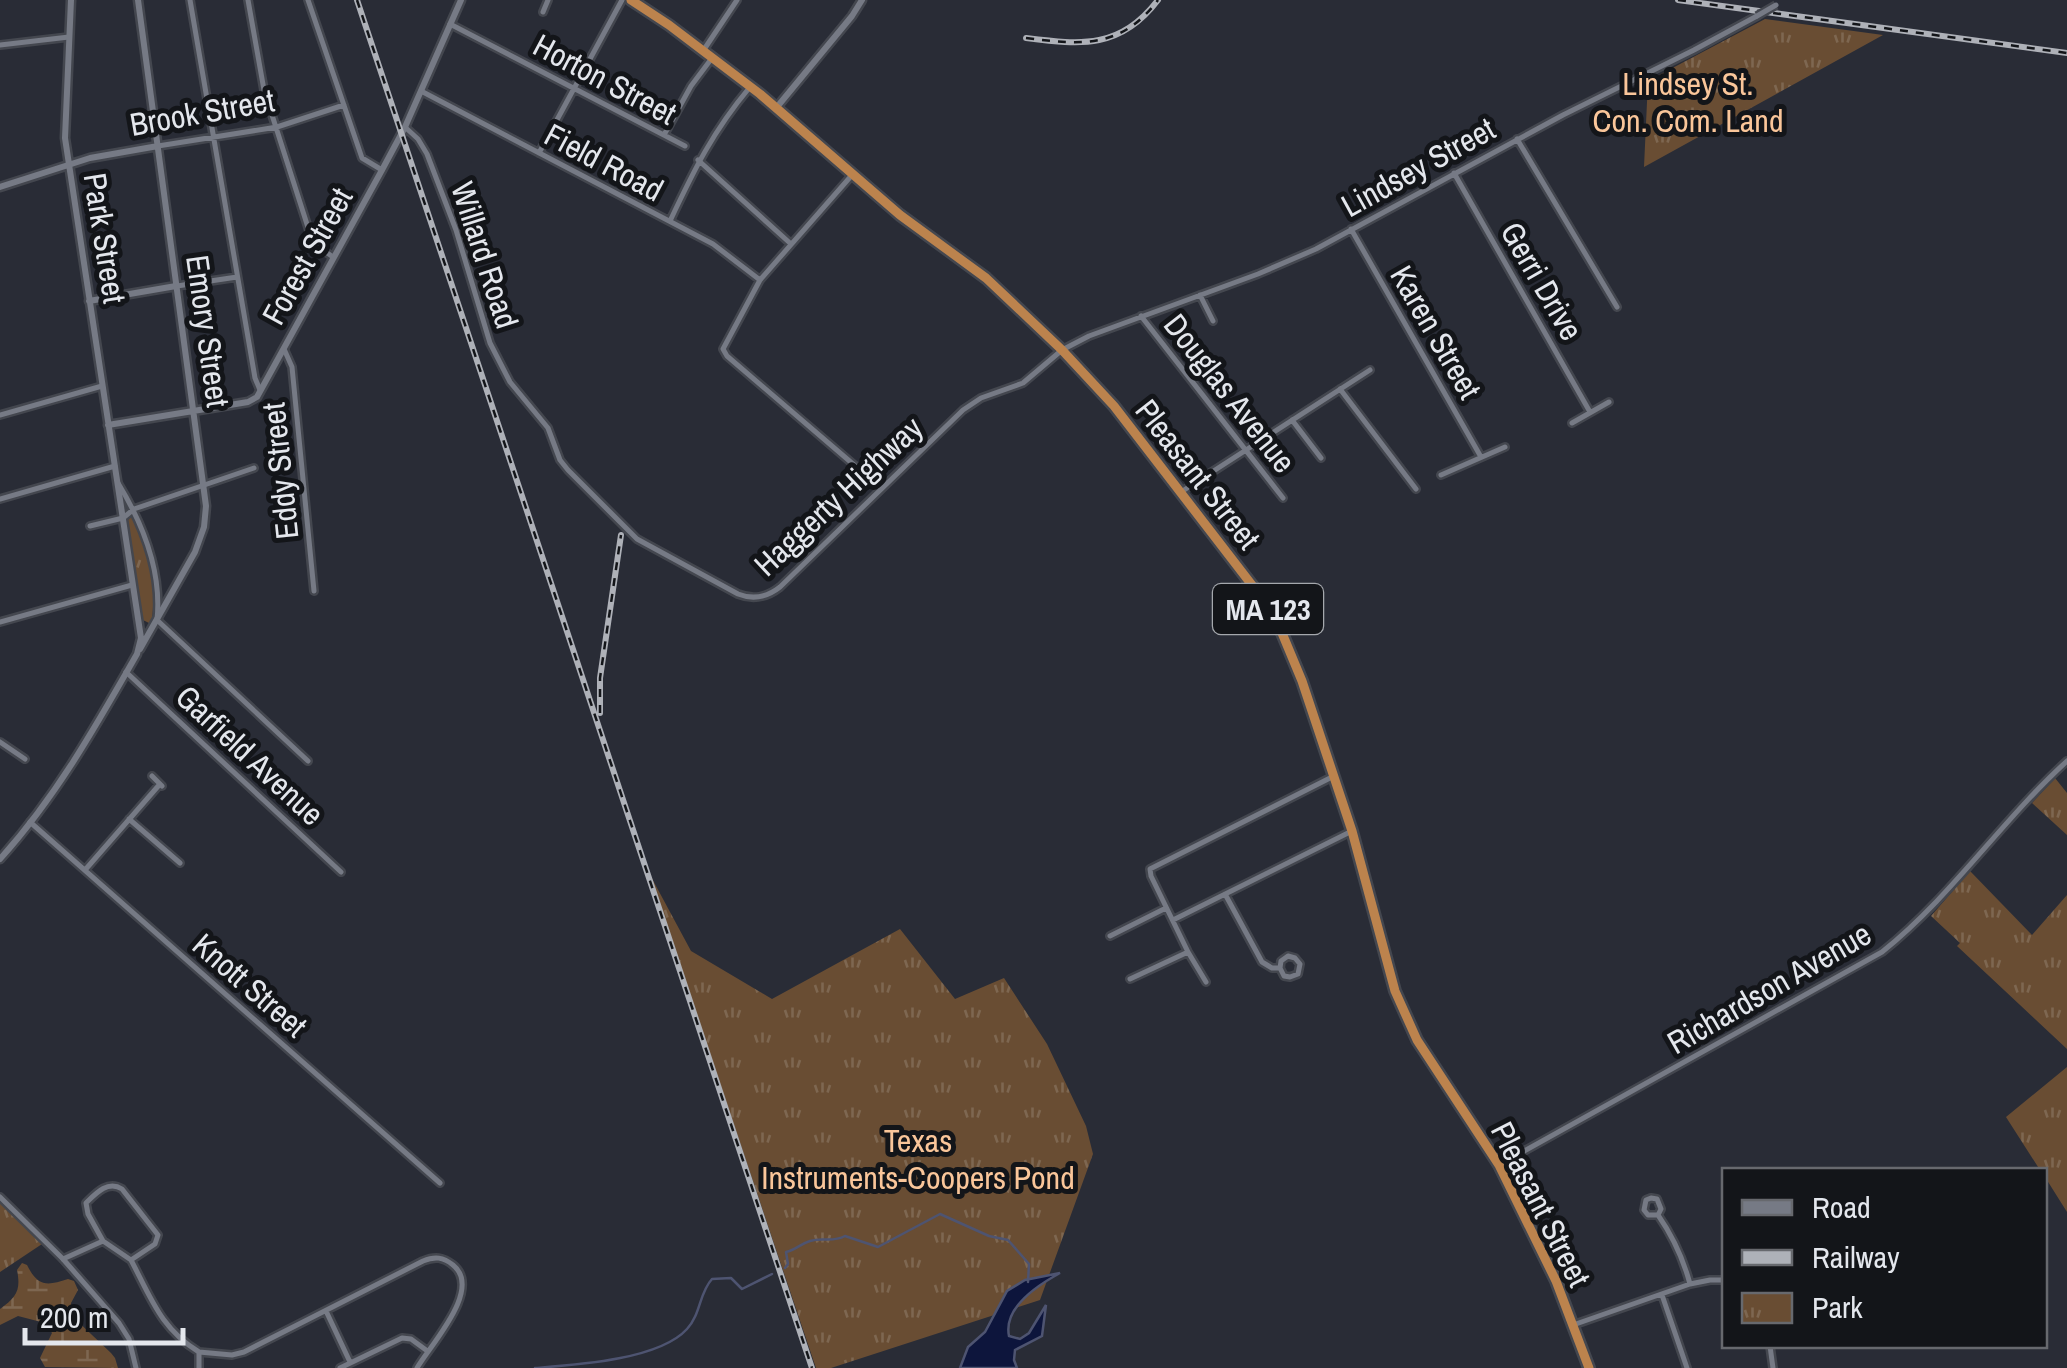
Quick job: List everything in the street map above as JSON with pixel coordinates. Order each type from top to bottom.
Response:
[{"type":"highway","name":"Pleasant Street","points":[[631,0],[777,107],[900,215],[986,278],[1114,406],[1255,588],[1282,633],[1302,681],[1352,831],[1395,991],[1416,1040],[1499,1165],[1556,1281],[1589,1368]]},
{"type":"main road","name":"Park Street","points":[[0,859],[80,752],[136,654],[141,638],[68,166],[64,126],[71,0]]},
{"type":"main road","name":"Emory Street","points":[[136,654],[194,555],[206,510],[138,0]]},
{"type":"main road","name":"Forest Street","points":[[261,391],[405,127],[461,0]]},
{"type":"main road","points":[[777,107],[861,0]]},
{"type":"main road","name":"Brook Street","points":[[0,187],[103,155],[158,146]]},
{"type":"main road","points":[[89,301],[177,286]]},
{"type":"main road","points":[[108,425],[250,402],[261,391]]},
{"type":"main road","points":[[139,624],[146,627],[156,622]]},
{"type":"street","points":[[190,0],[255,378],[261,391]]},
{"type":"street","points":[[248,0],[263,86],[313,243],[334,258]]},
{"type":"street","points":[[308,0],[363,160],[382,170]]},
{"type":"street","points":[[542,12],[548,0]]},
{"type":"street","points":[[539,153],[622,0]]},
{"type":"street","points":[[664,135],[737,0]]},
{"type":"street","name":"Lindsey Street","points":[[1062,350],[1089,336],[1291,260],[1784,0]]},
{"type":"street","name":"Horton Street","points":[[450,24],[685,146]]},
{"type":"street","points":[[0,45],[69,37]]},
{"type":"street","points":[[670,222],[698,160],[750,87]]},
{"type":"street","name":"Field Road","points":[[421,91],[721,249],[760,280]]},
{"type":"street","name":"Brook Street","points":[[158,146],[276,127],[344,105]]},
{"type":"street","name":"Willard Road","points":[[405,127],[427,154],[456,230],[490,343],[510,382],[524,398]]},
{"type":"street","points":[[1517,139],[1616,307]]},
{"type":"street","name":"Horton Street","points":[[698,160],[791,244]]},
{"type":"street","name":"Gerri Drive","points":[[1454,173],[1590,412]]},
{"type":"street","points":[[852,175],[760,280],[724,343],[724,354],[881,488]]},
{"type":"street","name":"Karen Street","points":[[1351,229],[1482,458]]},
{"type":"street","points":[[177,286],[238,277]]},
{"type":"street","points":[[1200,295],[1213,321]]},
{"type":"street","name":"Douglas Avenue","points":[[1141,316],[1283,498]]},
{"type":"street","name":"Eddy Street","points":[[284,350],[292,367],[314,590]]},
{"type":"street","name":"Haggerty Highway","points":[[524,398],[548,428],[562,464],[634,537],[745,596],[763,596],[777,590],[963,410],[981,398],[1023,383],[1062,350]]},
{"type":"street","points":[[1180,492],[1370,370]]},
{"type":"street","points":[[0,415],[102,386]]},
{"type":"street","points":[[1340,390],[1416,489]]},
{"type":"street","points":[[1572,422],[1609,402]]},
{"type":"street","points":[[1292,420],[1321,458]]},
{"type":"street","points":[[1441,475],[1506,447]]},
{"type":"street","points":[[0,498],[115,466]]},
{"type":"street","points":[[90,526],[123,518],[134,509],[254,468]]},
{"type":"street","name":"Park Street","points":[[117,481],[134,509],[152,562],[156,622]]},
{"type":"street","points":[[0,622],[133,585]]},
{"type":"street","points":[[156,622],[308,761]]},
{"type":"street","name":"Garfield Avenue","points":[[126,672],[341,872]]},
{"type":"street","points":[[0,742],[25,758]]},
{"type":"street","name":"Richardson Avenue","points":[[1499,1165],[1882,952],[1925,916],[2067,761]]},
{"type":"street","points":[[85,870],[161,785],[152,776]]},
{"type":"street","points":[[1206,982],[1150,870],[1334,776]]},
{"type":"street","points":[[129,819],[180,862]]},
{"type":"street","name":"Knott Street","points":[[30,822],[440,1182]]},
{"type":"street","points":[[1173,920],[1352,831]]},
{"type":"street","points":[[1225,894],[1262,962],[1280,968],[1290,978],[1298,974],[1300,967],[1298,960],[1290,956],[1283,959],[1280,968]]},
{"type":"street","points":[[1110,936],[1166,908]]},
{"type":"street","points":[[1130,978],[1188,952]]},
{"type":"street","points":[[131,1260],[156,1244],[158,1235],[122,1188],[110,1185],[86,1203],[103,1241],[131,1260],[173,1334],[199,1352],[232,1354],[244,1352],[423,1260],[438,1257],[458,1270],[464,1290],[417,1368]]},
{"type":"street","points":[[0,1197],[63,1259],[119,1323],[136,1368]]},
{"type":"street","points":[[1658,1215],[1682,1255],[1690,1284]]},
{"type":"street","points":[[63,1259],[103,1241]]},
{"type":"street","points":[[1573,1325],[1690,1284],[1722,1280]]},
{"type":"street","points":[[1662,1295],[1687,1368]]},
{"type":"street","points":[[326,1310],[350,1362]]},
{"type":"street","points":[[340,1368],[406,1338],[428,1351]]},
{"type":"street","points":[[199,1352],[199,1368]]},
{"type":"green space","name":"Lindsey St. Con. Com. Land","points":[[1765,19],[1883,35],[1644,167],[1648,81]]},
{"type":"green space","points":[[131,516],[143,538],[150,565],[153,607],[149,623],[143,620],[127,520]]},
{"type":"green space","points":[[2055,778],[2067,793],[2067,835],[2032,803]]},
{"type":"green space","points":[[1970,871],[2032,935],[2067,895],[2067,1049],[1957,946],[1960,943],[1931,916]]},
{"type":"green space","name":"Texas Instruments-Coopers Pond","points":[[649,873],[691,951],[772,999],[900,929],[955,999],[1004,978],[1047,1044],[1086,1126],[1093,1154],[1040,1300],[831,1368],[816,1368]]},
{"type":"green space","points":[[2067,1067],[2067,1212],[2047,1180],[2047,1168],[2039,1168],[2006,1117]]},
{"type":"green space","points":[[0,1203],[42,1244],[0,1272]]},
{"type":"green space","points":[[22,1263],[44,1283],[74,1281],[78,1290],[71,1303],[72,1316],[111,1353],[118,1368],[45,1367],[40,1358],[52,1333],[45,1323],[18,1316],[0,1325],[0,1309],[16,1292],[17,1270]]},
{"type":"water","points":[[1060,1273],[1033,1291],[1011,1316],[1009,1336],[1020,1339],[1029,1333],[1046,1305],[1042,1336],[1015,1350],[1017,1368],[960,1368],[968,1347],[985,1332],[1007,1291],[1025,1280]]},
{"type":"waterway","points":[[785,1268],[786,1252],[810,1241],[845,1236],[878,1247],[940,1214],[989,1236],[1008,1240],[1029,1264],[1028,1282]]},
{"type":"waterway","points":[[535,1368],[616,1359],[657,1348],[687,1329],[712,1279],[731,1278],[742,1289],[772,1274]]},
{"type":"railway","points":[[357,0],[812,1368]]},
{"type":"railway","points":[[1026,38],[1099,40],[1130,28],[1158,0]]},
{"type":"railway","points":[[1678,0],[2067,53]]},
{"type":"railway","points":[[600,713],[600,678],[621,535]]}]
